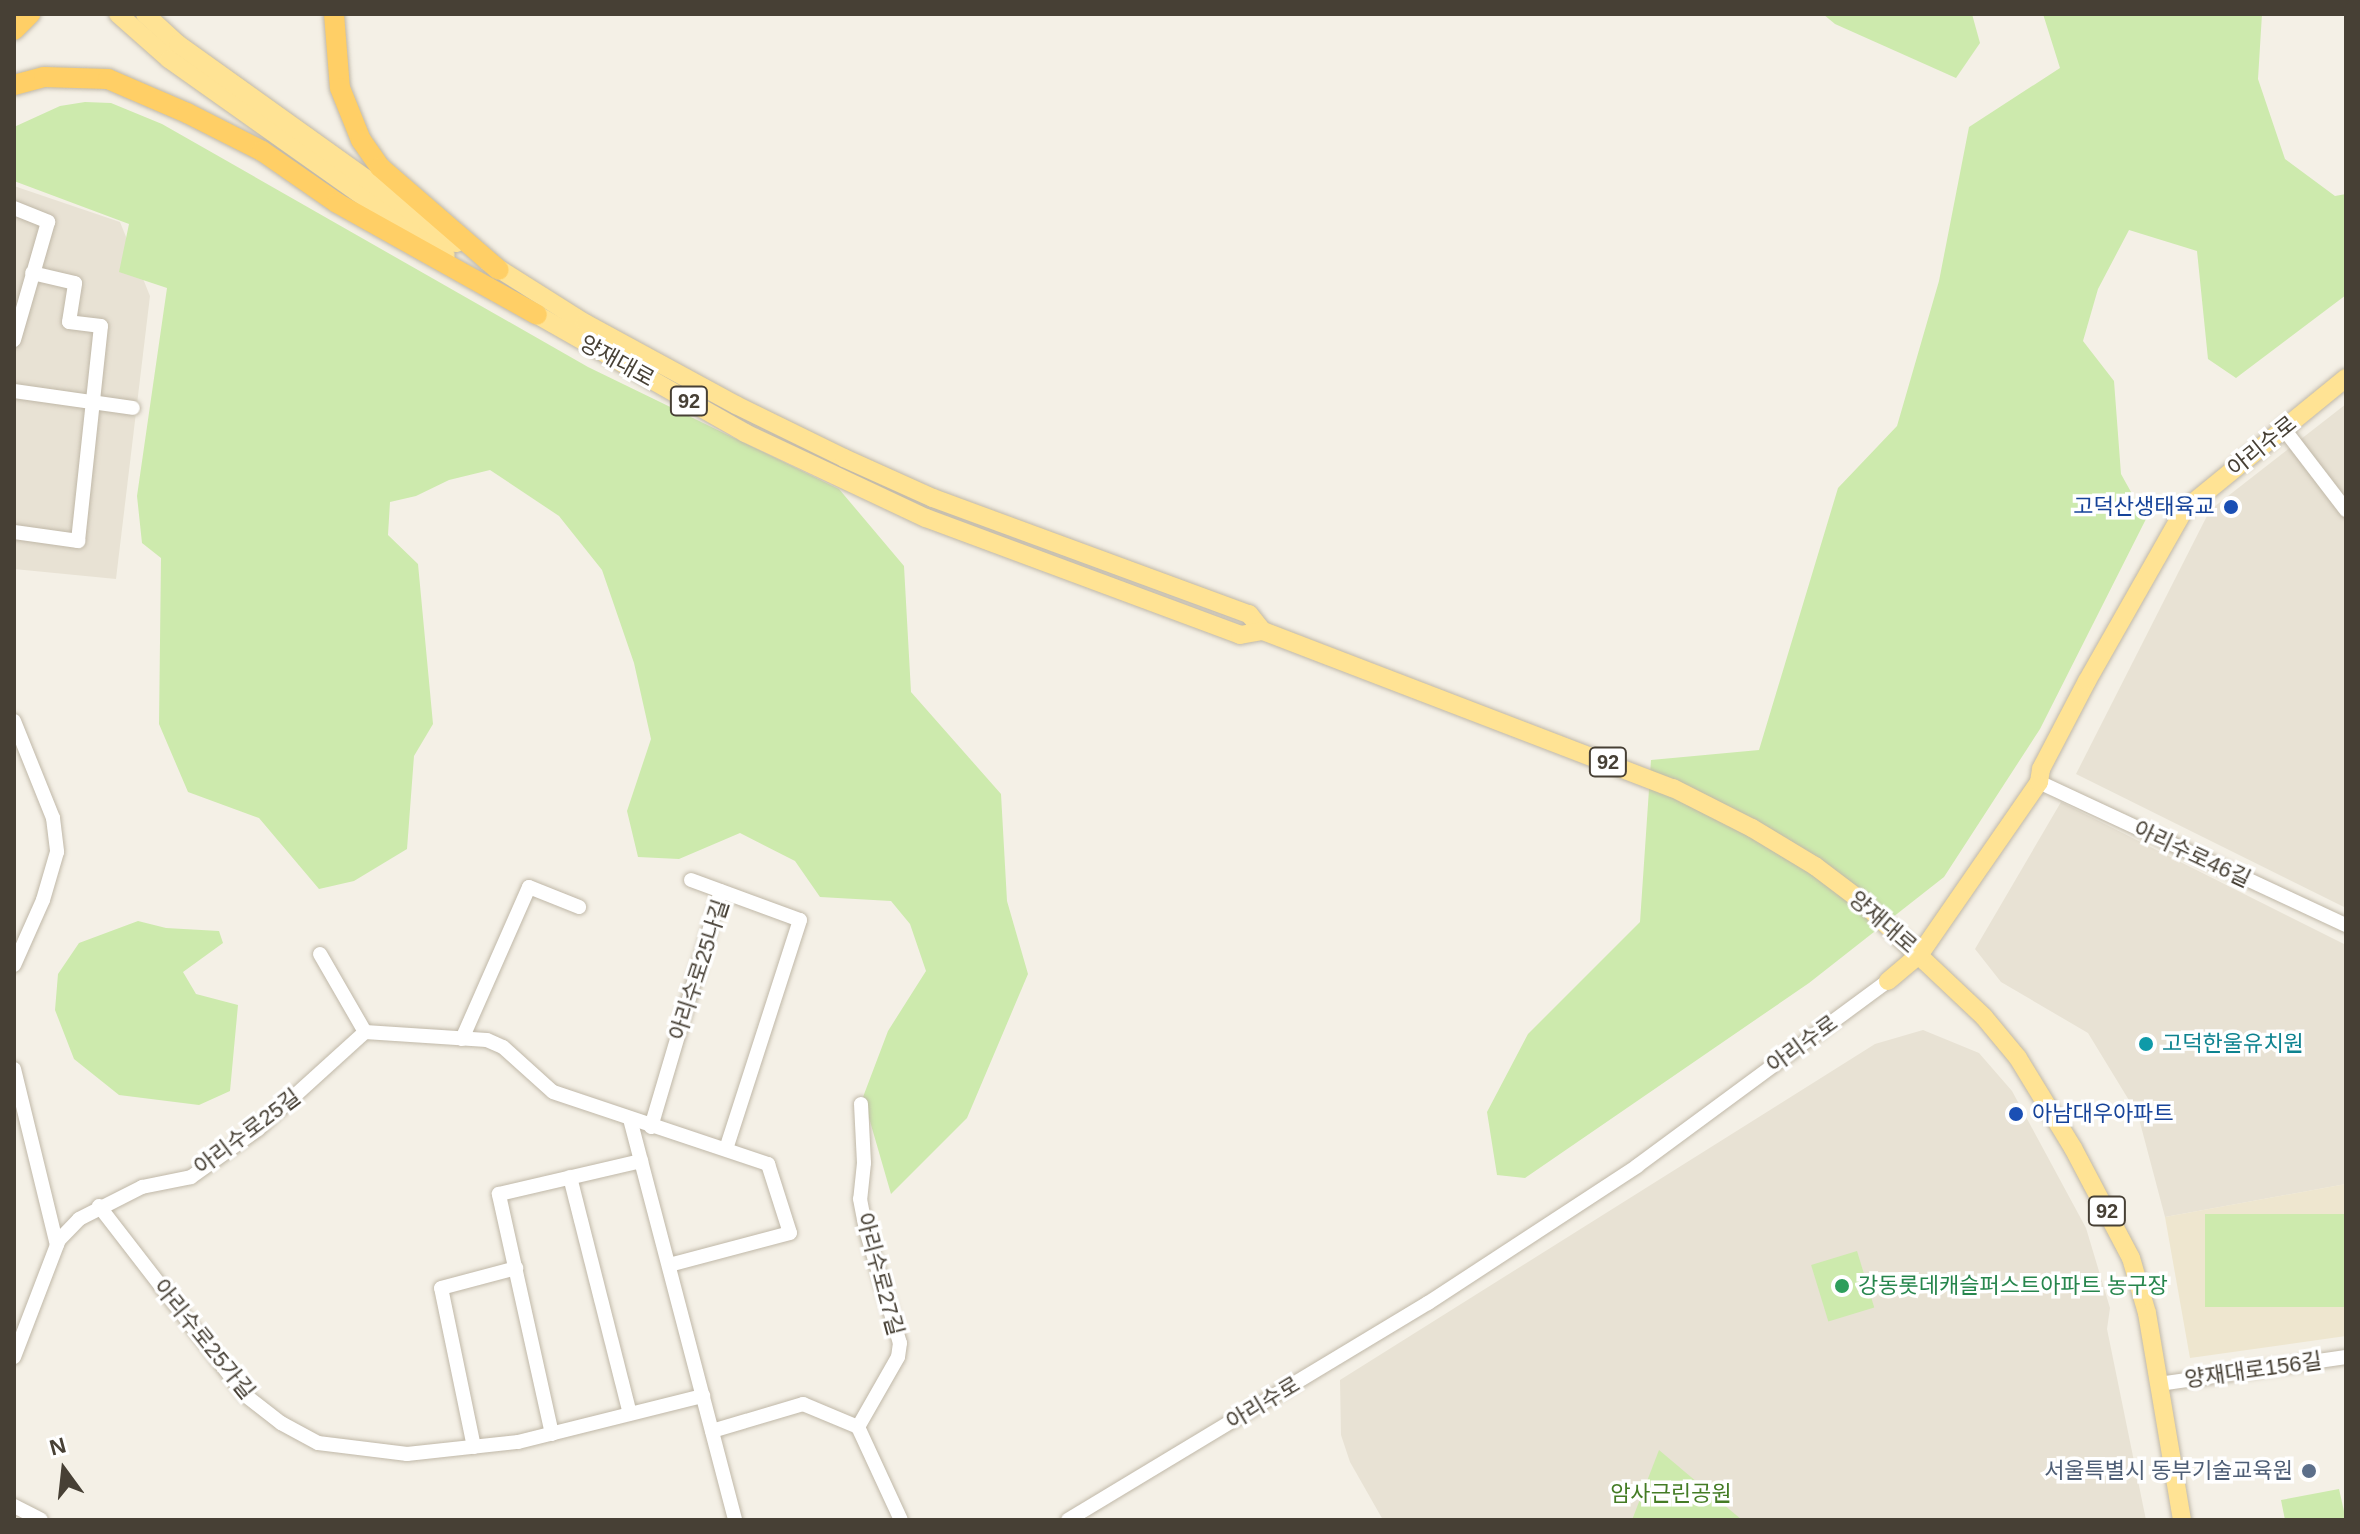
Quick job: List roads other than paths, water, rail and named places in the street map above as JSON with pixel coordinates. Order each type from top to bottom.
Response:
[{"type":"highway","points":[[334,14],[340,88],[361,140],[380,167],[499,270]]},
{"type":"highway","points":[[14,85],[44,77],[108,79],[187,113],[262,151],[337,203],[537,315]]},
{"type":"main road","name":"양재대로","points":[[118,14],[499,270],[585,323],[736,405],[933,498],[1249,614],[1263,631],[1701,800],[1815,866],[1860,900],[1984,1017],[2018,1058],[2073,1148],[2131,1258],[2147,1313],[2182,1520]]},
{"type":"main road","name":"양재대로","points":[[145,14],[174,52],[400,224],[537,315],[745,433],[926,518],[1240,635],[1263,631]]},
{"type":"main road","name":"아리수로","points":[[1888,981],[1920,954],[2039,782],[2041,769],[2080,693],[2184,510],[2346,378]]},
{"type":"street","points":[[14,208],[48,222],[14,340]]},
{"type":"street","points":[[14,532],[78,541],[101,326],[69,322],[75,283],[32,273]]},
{"type":"street","points":[[14,391],[133,408]]},
{"type":"street","points":[[2284,429],[2346,510]]},
{"type":"street","points":[[14,721],[53,818],[57,852],[43,900],[14,965]]},
{"type":"street","name":"아리수로46길","points":[[2039,782],[2346,925]]},
{"type":"street","points":[[691,880],[721,891]]},
{"type":"street","points":[[462,1039],[529,887],[579,907]]},
{"type":"street","name":"아리수로25나길","points":[[651,1127],[721,891],[800,920],[726,1149]]},
{"type":"street","points":[[320,954],[365,1032],[487,1040],[503,1047],[553,1092],[768,1164],[790,1233],[669,1265]]},
{"type":"street","name":"아리수로","points":[[1068,1520],[1428,1303],[1598,1192],[1888,981]]},
{"type":"street","name":"아리수로25길","points":[[14,1357],[57,1245],[79,1219],[99,1206],[142,1187],[191,1177],[258,1129],[365,1032]]},
{"type":"street","points":[[14,1069],[57,1245]]},
{"type":"street","name":"아리수로27길","points":[[858,1427],[898,1357],[900,1343],[866,1230],[860,1199],[864,1163],[861,1104]]},
{"type":"street","points":[[630,1119],[735,1520]]},
{"type":"street","points":[[552,1434],[499,1194],[641,1161]]},
{"type":"street","points":[[570,1177],[630,1414]]},
{"type":"street","name":"아리수로25가길","points":[[99,1206],[245,1395],[281,1423],[318,1443],[360,1451],[407,1454],[474,1447],[552,1434],[703,1396]]},
{"type":"street","points":[[474,1447],[441,1288],[516,1268]]},
{"type":"street","name":"양재대로156길","points":[[2159,1384],[2346,1357]]},
{"type":"street","points":[[712,1431],[803,1404],[858,1427],[901,1520]]},
{"type":"street","points":[[16,1508],[41,1520]]},
{"type":"place","name":"고덕산생태육교","points":[[2231,507]]},
{"type":"place","name":"고덕한울유치원","points":[[2146,1044]]},
{"type":"place","name":"아남대우아파트","points":[[2016,1114]]},
{"type":"place","name":"강동롯데캐슬퍼스트아파트 농구장","points":[[1842,1286]]},
{"type":"place","name":"서울특별시 동부기술교육원","points":[[2309,1471]]},
{"type":"park label","name":"암사근린공원","points":[[1671,1494]]}]
